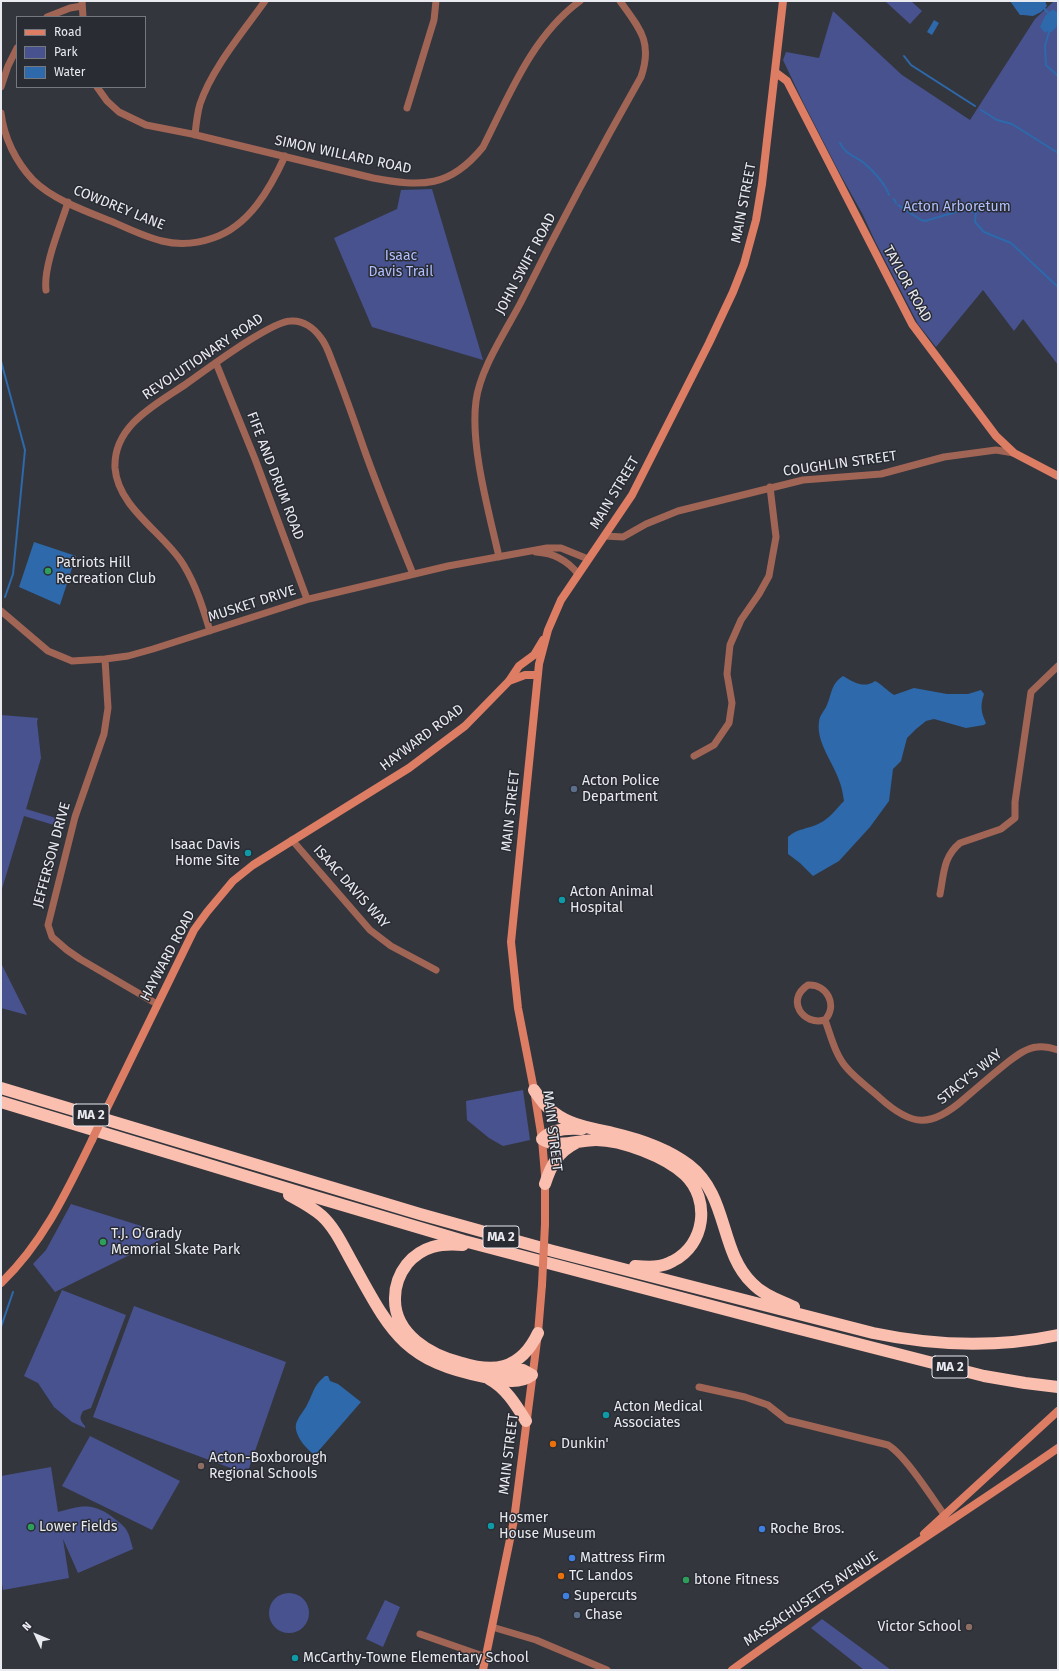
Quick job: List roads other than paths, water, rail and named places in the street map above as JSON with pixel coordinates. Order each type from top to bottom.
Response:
[{"type":"highway","name":"MA 2","points":[[1,1088],[374,1201],[604,1264],[885,1336],[940,1344],[968,1344],[1009,1343],[1058,1334]]},
{"type":"highway","points":[[534,1090],[547,1106],[558,1116],[577,1124],[645,1142],[676,1156],[689,1165],[702,1178],[712,1194],[736,1260],[749,1281],[768,1295],[824,1321]]},
{"type":"highway","name":"MA 2","points":[[1,1102],[265,1182],[496,1249],[984,1376],[1025,1384],[1058,1386]]},
{"type":"highway","points":[[542,1139],[552,1132],[567,1129],[603,1131]]},
{"type":"highway","points":[[542,1139],[553,1143],[603,1140],[620,1144],[649,1154],[670,1164],[681,1171],[691,1181],[697,1191],[701,1206],[701,1220],[696,1237],[687,1251],[677,1259],[667,1264],[655,1267],[604,1264]]},
{"type":"highway","points":[[545,1184],[551,1167],[559,1155],[571,1146],[585,1140]]},
{"type":"highway","points":[[265,1182],[309,1206],[327,1221],[340,1240],[381,1314],[402,1341],[418,1353],[437,1364],[478,1376],[518,1381],[532,1375]]},
{"type":"highway","points":[[496,1249],[448,1244],[437,1245],[415,1256],[404,1268],[397,1284],[395,1297],[397,1312],[403,1327],[411,1336],[421,1345],[434,1353],[453,1361],[474,1366],[523,1370],[532,1375]]},
{"type":"highway","points":[[493,1368],[507,1365],[519,1358],[530,1347],[538,1333]]},
{"type":"highway","points":[[478,1376],[493,1382],[504,1390],[526,1421]]},
{"type":"main road","name":"MAIN STREET","points":[[483,1670],[512,1534],[538,1333],[542,1285],[545,1184],[542,1139],[518,1008],[511,942],[539,664],[548,630],[562,600],[632,495],[730,298],[744,264],[756,220],[762,184],[783,1]]},
{"type":"main road","name":"TAYLOR ROAD","points":[[774,72],[787,82],[912,324],[996,436],[1014,453],[1058,476]]},
{"type":"main road","name":"HAYWARD ROAD","points":[[1,1283],[26,1255],[45,1228],[69,1187],[194,930],[220,896],[233,881],[253,865],[408,768],[465,726],[509,681],[519,666],[534,655],[548,630]]},
{"type":"main road","points":[[524,663],[535,661],[539,664]]},
{"type":"main road","name":"HAYWARD ROAD","points":[[509,681],[525,675],[538,675]]},
{"type":"main road","name":"MASSACHUSETTS AVENUE","points":[[906,1550],[1058,1411]]},
{"type":"main road","name":"MASSACHUSETTS AVENUE","points":[[732,1670],[906,1550],[1058,1448]]},
{"type":"street","points":[[195,135],[200,105],[209,84],[265,1]]},
{"type":"street","points":[[407,108],[432,26],[436,1]]},
{"type":"street","name":"SIMON WILLARD ROAD","points":[[98,88],[107,101],[119,112],[146,125],[396,182],[422,183],[445,179],[468,164],[483,146],[530,57],[556,22],[580,1]]},
{"type":"street","name":"JOHN SWIFT ROAD","points":[[499,557],[476,442],[476,399],[481,382],[503,335],[641,77],[646,63],[645,41],[637,25],[620,1]]},
{"type":"street","points":[[50,16],[82,4],[83,16]]},
{"type":"street","points":[[1,87],[8,66],[16,50]]},
{"type":"street","name":"COWDREY LANE","points":[[1,113],[2,124],[18,162],[41,187],[68,202],[144,235],[162,241],[188,243],[204,241],[226,232],[249,214],[269,186],[284,156]]},
{"type":"street","points":[[46,290],[45,282],[53,248],[68,202]]},
{"type":"street","name":"REVOLUTIONARY ROAD","points":[[210,631],[201,601],[183,564],[138,514],[122,490],[115,467],[116,456],[120,443],[128,429],[137,419],[160,401],[216,363],[274,325],[283,322],[291,320],[300,322],[309,326],[323,339],[336,370],[369,464],[413,574]]},
{"type":"street","name":"FIFE AND DRUM ROAD","points":[[216,363],[255,459],[307,599]]},
{"type":"street","name":"COUGHLIN STREET","points":[[605,536],[623,537],[649,523],[678,511],[803,480],[881,474],[944,458],[996,450],[1014,453]]},
{"type":"street","points":[[694,756],[714,745],[729,723],[732,703],[727,674],[730,645],[741,620],[759,594],[769,576],[776,537],[770,487]]},
{"type":"street","name":"MUSKET DRIVE","points":[[1,611],[48,651],[72,661],[105,659],[128,656],[307,599],[413,574],[547,548],[561,548],[588,559]]},
{"type":"street","name":"MUSKET DRIVE","points":[[526,551],[543,552],[560,558],[571,565],[578,574]]},
{"type":"street","name":"JEFFERSON DRIVE","points":[[105,659],[108,708],[104,734],[75,817],[48,925],[52,937],[67,950],[157,1004]]},
{"type":"street","points":[[940,894],[945,864],[954,847],[960,843],[1001,829],[1015,818],[1015,802],[1031,692],[1058,666]]},
{"type":"street","name":"ISAAC DAVIS WAY","points":[[292,840],[370,930],[391,946],[436,970]]},
{"type":"street","points":[[808,985],[816,985],[822,988],[827,994],[830,1002],[830,1011],[825,1020],[820,1022],[809,1018],[800,1012],[797,1007],[796,1001],[798,995],[802,989],[808,985]]},
{"type":"street","name":"STACY'S WAY","points":[[825,1020],[835,1048],[847,1068],[891,1108],[916,1120],[935,1119],[950,1111],[1021,1052],[1036,1047],[1058,1050]]},
{"type":"street","points":[[699,1387],[745,1397],[768,1405],[787,1420],[888,1445],[893,1448],[911,1469],[944,1516]]},
{"type":"street","points":[[492,1627],[536,1640],[607,1670]]},
{"type":"street","points":[[420,1634],[486,1657]]},
{"type":"water","points":[[1010,1],[1045,1],[1047,6],[1041,12],[1033,16],[1020,15]]},
{"type":"water","points":[[1052,10],[1058,13],[1057,25],[1054,30],[1049,33],[1047,31],[1045,33],[1040,27],[1045,16]]},
{"type":"water","points":[[934,20],[939,23],[932,35],[927,32]]},
{"type":"water","points":[[974,201],[978,203],[980,207],[978,211],[974,213],[970,211],[968,207],[970,203]]},
{"type":"water","name":"Patriots Hill Recreation Club","points":[[34,542],[76,556],[60,605],[19,587]]},
{"type":"water","points":[[843,676],[863,685],[875,681],[894,695],[914,688],[947,694],[968,694],[981,690],[984,694],[982,709],[986,723],[984,725],[966,728],[934,719],[926,721],[916,729],[907,738],[901,761],[893,769],[889,801],[870,827],[839,861],[813,876],[788,854],[788,837],[796,832],[823,821],[830,816],[844,801],[841,785],[820,738],[819,730],[820,718],[827,705],[832,689],[836,682]]},
{"type":"water","points":[[325,1376],[328,1376],[330,1381],[338,1384],[361,1402],[315,1455],[301,1441],[297,1433],[296,1424],[316,1386]]},
{"type":"waterway","points":[[1043,7],[1050,15]]},
{"type":"waterway","points":[[1049,32],[1045,46],[1046,65],[1058,76]]},
{"type":"waterway","points":[[904,56],[911,65],[975,106]]},
{"type":"waterway","points":[[981,110],[997,120],[1012,124],[1058,153]]},
{"type":"waterway","points":[[840,143],[847,152],[864,163],[875,173],[885,186],[889,195]]},
{"type":"waterway","points":[[894,199],[896,203]]},
{"type":"waterway","points":[[898,205],[925,221],[970,208]]},
{"type":"waterway","points":[[975,211],[975,222],[984,232],[1011,243],[1058,287]]},
{"type":"waterway","points":[[1,361],[25,450],[13,574],[5,597]]},
{"type":"waterway","points":[[1,1327],[13,1292]]},
{"type":"place","name":"Patriots Hill Recreation Club","points":[[48,571]]},
{"type":"place","name":"Acton Police Department","points":[[574,789]]},
{"type":"place","name":"Isaac Davis Home Site","points":[[248,853]]},
{"type":"place","name":"Acton Animal Hospital","points":[[562,900]]},
{"type":"place","name":"T.J. O’Grady Memorial Skate Park","points":[[103,1242]]},
{"type":"place","name":"Acton Medical Associates","points":[[606,1415]]},
{"type":"place","name":"Dunkin'","points":[[553,1444]]},
{"type":"place","name":"Acton-Boxborough Regional Schools","points":[[201,1466]]},
{"type":"place","name":"Hosmer House Museum","points":[[491,1526]]},
{"type":"place","name":"Lower Fields","points":[[31,1527]]},
{"type":"place","name":"Roche Bros.","points":[[762,1529]]},
{"type":"place","name":"Mattress Firm","points":[[572,1558]]},
{"type":"place","name":"TC Landos","points":[[561,1576]]},
{"type":"place","name":"btone Fitness","points":[[686,1580]]},
{"type":"place","name":"Supercuts","points":[[566,1596]]},
{"type":"place","name":"Chase","points":[[577,1615]]},
{"type":"place","name":"Victor School","points":[[969,1627]]},
{"type":"place","name":"McCarthy-Towne Elementary School","points":[[295,1658]]},
{"type":"park label","name":"Acton Arboretum","points":[[957,207]]},
{"type":"park label","name":"Isaac Davis Trail","points":[[401,264]]}]
